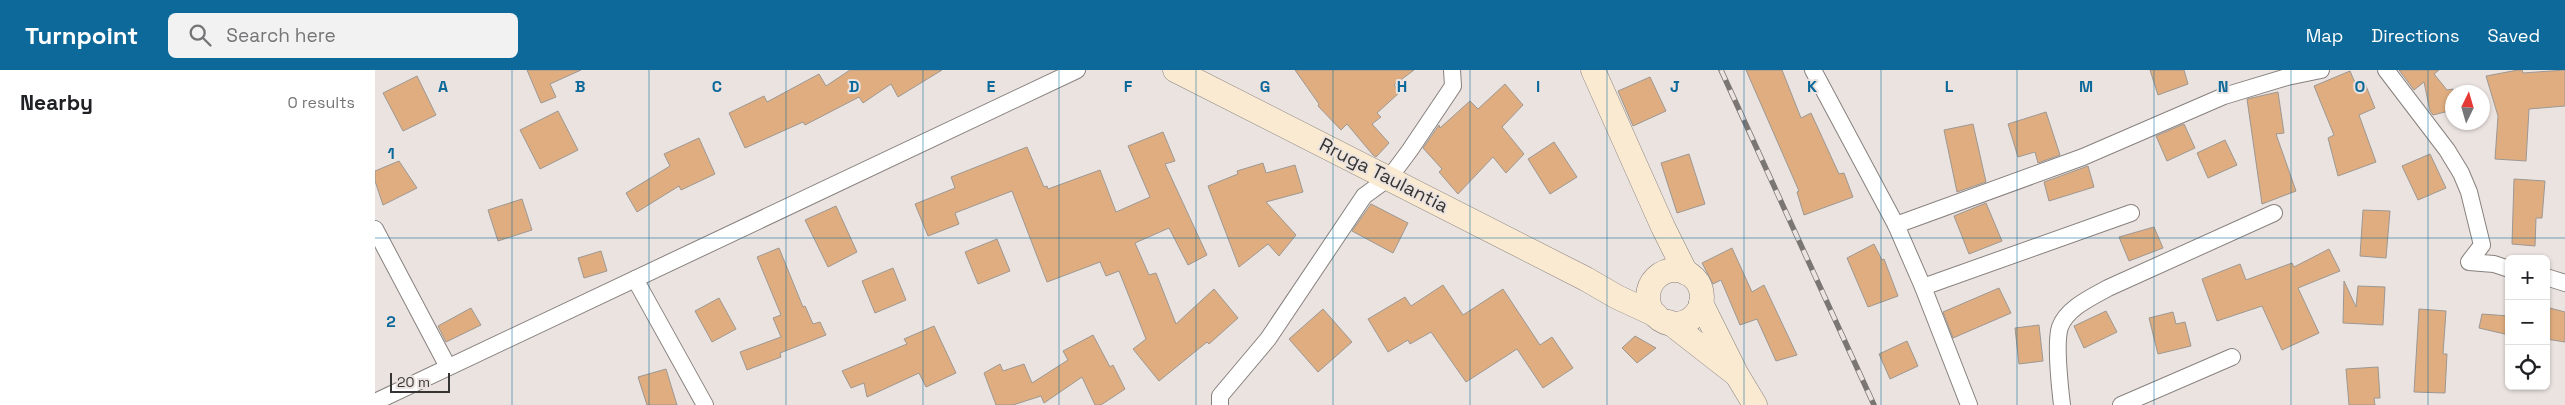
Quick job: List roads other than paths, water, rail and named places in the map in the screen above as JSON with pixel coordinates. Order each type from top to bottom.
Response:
[{"type":"main road","name":"Rruga Taulantia","points":[[1175,70],[1390,177],[1592,282],[1617,297],[1663,319],[1737,375]]},
{"type":"main road","points":[[1593,70],[1663,227],[1686,272],[1698,282],[1702,292],[1701,303],[1697,312],[1689,319],[1680,323],[1663,319],[1649,301],[1663,227]]},
{"type":"main road","points":[[1654,282],[1671,270],[1686,272]]},
{"type":"main road","name":"Rruga Taulantia","points":[[1592,282],[1654,282]]},
{"type":"main road","points":[[1701,303],[1737,375],[1755,405]]},
{"type":"street","points":[[375,402],[1077,70]]},
{"type":"street","points":[[1216,402],[1268,339],[1364,196],[1390,177],[1453,86],[1452,70]]},
{"type":"street","points":[[1813,70],[1896,225],[1923,287],[1969,405]]},
{"type":"street","points":[[1896,225],[2083,157],[2224,96],[2321,70]]},
{"type":"street","points":[[2386,70],[2447,150],[2469,192],[2481,245],[2469,262],[2505,267]]},
{"type":"street","points":[[1923,287],[2131,213]]},
{"type":"street","points":[[2062,405],[2060,327],[2076,308],[2108,288],[2274,213]]},
{"type":"street","points":[[375,228],[448,367]]},
{"type":"street","points":[[2550,278],[2565,283]]},
{"type":"street","points":[[635,279],[705,405]]},
{"type":"street","points":[[2121,405],[2231,357]]},
{"type":"railway","points":[[1721,70],[1874,405]]}]
